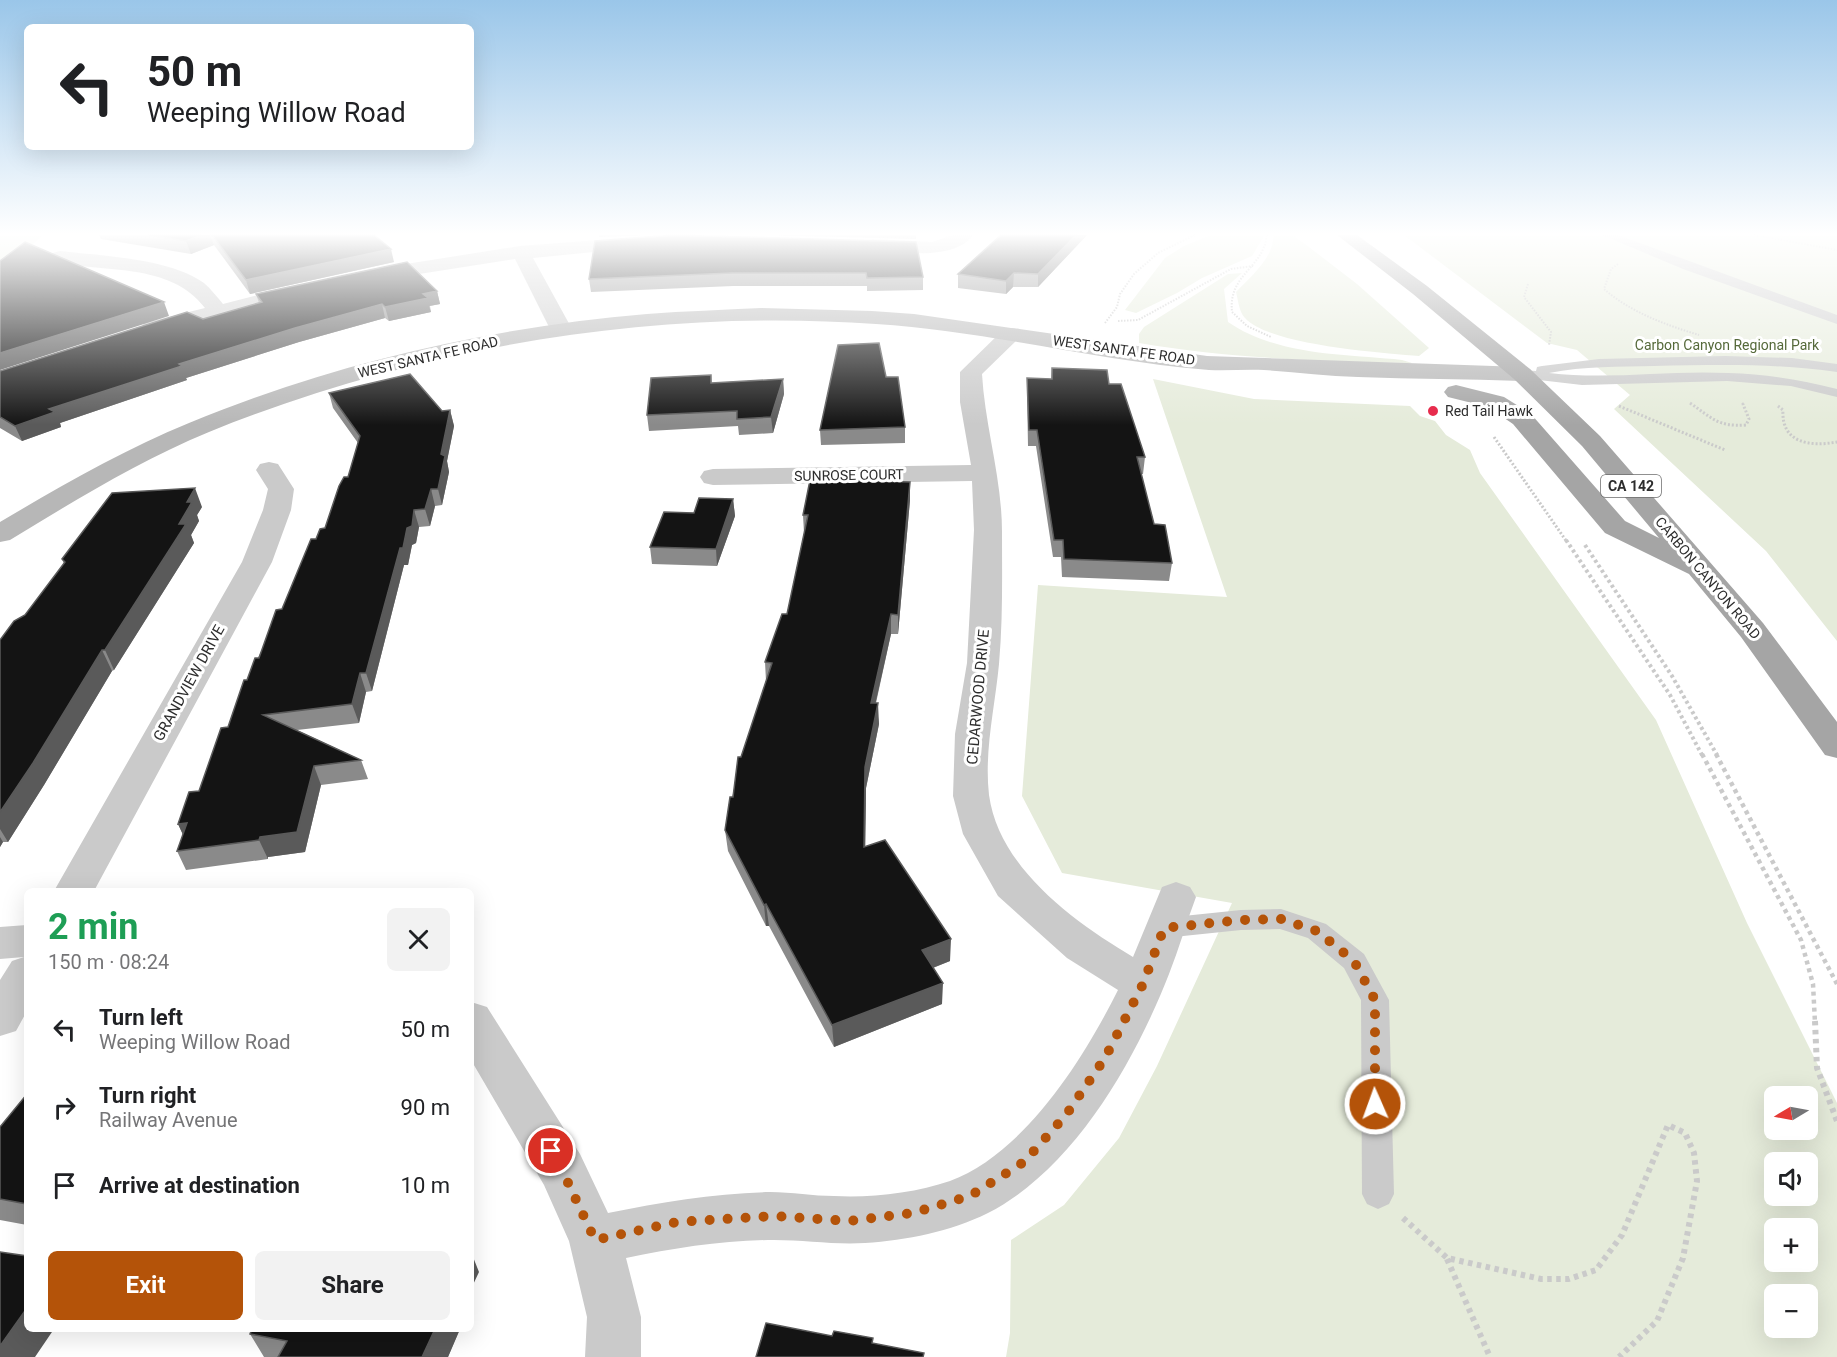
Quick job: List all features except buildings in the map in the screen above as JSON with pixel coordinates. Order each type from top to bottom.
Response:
[{"type":"main road","name":"CARBON CANYON ROAD","points":[[1430,298],[1522,374],[1591,441],[1706,573],[1752,630],[1837,747]]},
{"type":"main road","points":[[1456,392],[1496,402],[1522,418],[1615,527],[1706,573]]},
{"type":"street","points":[[206,298],[217,310]]},
{"type":"street","points":[[134,334],[266,298]]},
{"type":"street","points":[[545,298],[561,329]]},
{"type":"street","name":"WEST SANTA FE ROAD","points":[[0,534],[33,512],[125,462],[208,423],[369,370],[447,350],[561,329],[671,318],[809,314],[925,321],[1210,363],[1266,363],[1350,370],[1445,370],[1522,374]]},
{"type":"street","name":"CEDARWOOD DRIVE","points":[[1012,334],[971,372],[972,402],[986,473],[987,530],[983,663],[972,734],[971,796],[982,834],[1012,886],[1082,947],[1143,984]]},
{"type":"street","name":"WEST SANTA FE ROAD","points":[[1210,363],[1252,378],[1307,385],[1392,391],[1456,392]]},
{"type":"street","name":"GRANDVIEW DRIVE","points":[[76,888],[257,562],[277,510],[281,489],[269,470]]},
{"type":"street","name":"SUNROSE COURT","points":[[713,477],[986,473]]},
{"type":"street","points":[[595,1240],[677,1222],[774,1216],[849,1221],[913,1213],[970,1196],[1024,1162],[1066,1115],[1105,1058],[1143,984],[1170,912]]},
{"type":"street","points":[[0,942],[24,941]]},
{"type":"street","points":[[0,1018],[24,978]]},
{"type":"street","points":[[474,1025],[562,1170],[595,1240],[614,1317],[613,1357]]},
{"type":"lane","points":[[1777,298],[1837,320]]},
{"type":"lane","points":[[1522,374],[1579,364],[1763,359],[1800,361],[1837,368]]},
{"type":"lane","points":[[1522,374],[1582,381],[1727,377],[1791,382],[1837,393]]},
{"type":"lane","points":[[1170,912],[1241,920],[1281,919],[1317,931],[1354,961],[1375,1000],[1378,1194]]},
{"type":"path","points":[[1101,329],[1117,307],[1119,298]]},
{"type":"path","points":[[1106,321],[1138,320],[1177,298]]},
{"type":"path","points":[[1233,298],[1232,312],[1247,326],[1272,338]]},
{"type":"path","points":[[1525,298],[1551,332],[1549,349]]},
{"type":"path","points":[[1616,298],[1661,320],[1672,328],[1701,335]]},
{"type":"path","points":[[1688,402],[1712,421],[1736,426],[1746,424],[1749,419],[1743,404],[1750,400]]},
{"type":"path","points":[[1610,402],[1725,450]]},
{"type":"path","points":[[1774,404],[1783,410],[1783,424],[1793,437],[1825,445],[1837,442]]},
{"type":"path","points":[[1486,427],[1515,464],[1670,695],[1800,940],[1814,984],[1817,1068],[1837,1120]]},
{"type":"path","points":[[1498,432],[1505,441]]},
{"type":"path","points":[[1583,541],[1683,695],[1734,785],[1837,984]]},
{"type":"path","points":[[1446,1258],[1540,1279],[1569,1279],[1596,1270],[1622,1235],[1668,1125],[1685,1133],[1694,1153],[1697,1180],[1683,1258],[1657,1321],[1619,1357]]},
{"type":"path","points":[[1378,1194],[1446,1258],[1490,1357]]},
{"type":"green space","points":[[1134,298],[1166,298],[1136,313],[1125,310]]},
{"type":"green space","points":[[1189,298],[1225,298],[1228,322],[1268,341],[1312,352],[1402,360],[1412,363],[1275,358],[1173,348],[1139,343],[1139,334],[1144,327]]},
{"type":"green space","points":[[1237,298],[1373,298],[1429,348],[1419,356],[1379,353],[1301,341],[1258,327],[1245,318]]},
{"type":"green space","name":"Carbon Canyon Regional Park","points":[[1488,298],[1837,298],[1837,641],[1766,551],[1614,409],[1630,395],[1577,350],[1547,343]]},
{"type":"green space","points":[[1153,379],[1254,399],[1410,406],[1420,416],[1435,421],[1446,435],[1470,450],[1480,473],[1656,720],[1747,923],[1837,1103],[1837,1357],[1006,1357],[1010,1333],[1011,1240],[1064,1205],[1119,1138],[1157,1066],[1232,903],[1062,873],[1022,796],[1038,585],[1227,597]]},
{"type":"place","name":"Red Tail Hawk","points":[[1433,411]]},
{"type":"route","points":[[551,1151],[595,1240],[677,1222],[774,1216],[849,1221],[913,1213],[970,1196],[1024,1162],[1066,1115],[1105,1058],[1143,984],[1164,928],[1241,920],[1281,919],[1317,931],[1354,961],[1375,1000],[1375,1104]]}]
